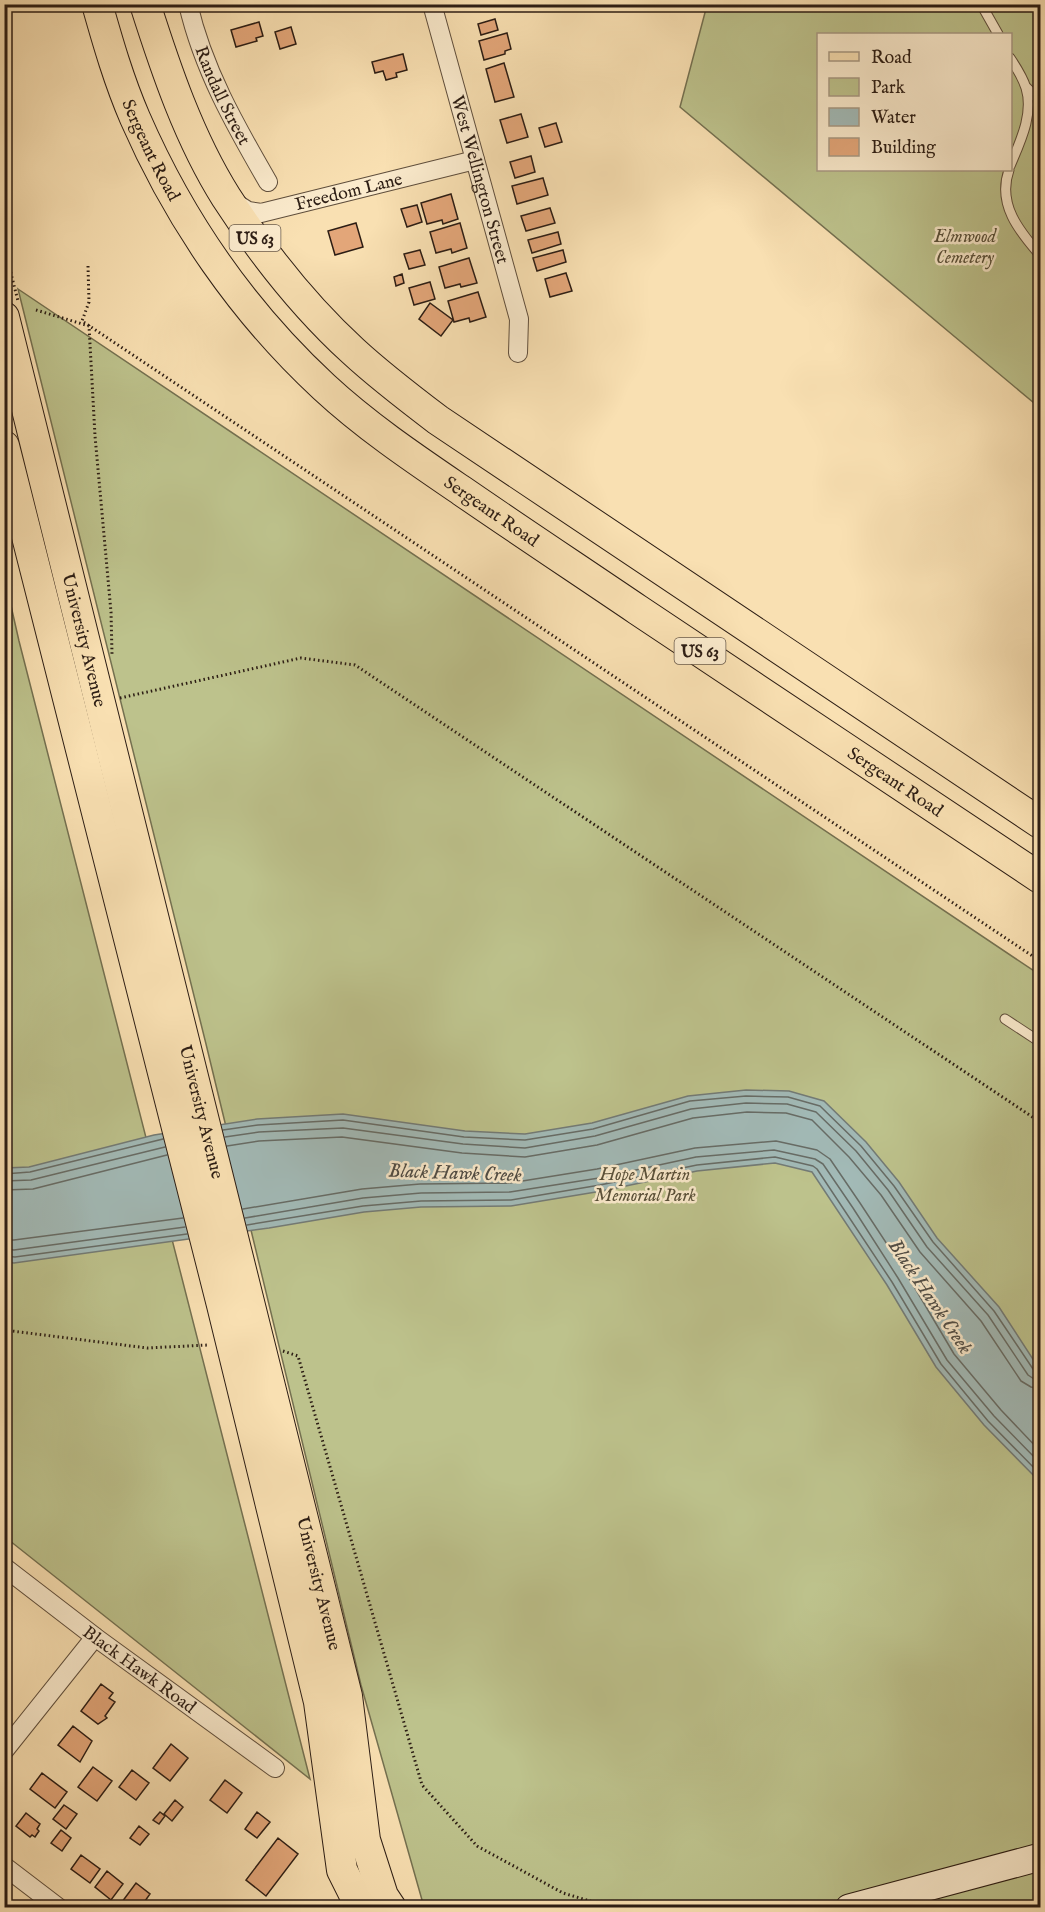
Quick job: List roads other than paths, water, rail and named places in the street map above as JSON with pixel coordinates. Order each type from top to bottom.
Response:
[{"type":"main road","name":"Sergeant Road","points":[[97,4],[113,60],[135,117],[162,174],[192,227],[226,278],[288,352],[325,389],[363,420],[487,508],[1041,878]]},
{"type":"main road","name":"US 63","points":[[145,4],[178,99],[226,196],[262,247],[320,318],[352,351],[438,420],[1041,823]]},
{"type":"main road","name":"University Avenue","points":[[4,317],[192,1070],[235,1302],[319,1702],[342,1870],[361,1908]]},
{"type":"main road","name":"University Avenue","points":[[4,446],[163,1079],[235,1302],[347,1696],[365,1840],[383,1896],[391,1908]]},
{"type":"main road","points":[[849,1908],[1041,1857]]},
{"type":"street","name":"Randall Street","points":[[188,4],[196,38],[211,77],[242,138],[268,182]]},
{"type":"street","name":"West Wellington Street","points":[[432,4],[519,319],[518,353]]},
{"type":"street","name":"Freedom Lane","points":[[226,196],[248,211],[261,213],[475,160]]},
{"type":"street","name":"Black Hawk Road","points":[[4,1567],[95,1637],[275,1768]]},
{"type":"street","points":[[4,1750],[95,1637]]},
{"type":"street","points":[[4,1866],[58,1908]]},
{"type":"lane","points":[[981,4],[997,33]]},
{"type":"lane","points":[[1012,60],[1026,87],[1041,101]]},
{"type":"lane","points":[[1012,162],[1026,123],[1028,105],[1026,87]]},
{"type":"lane","points":[[1009,171],[1005,191],[1007,207],[1023,236],[1041,255]]},
{"type":"lane","points":[[1005,1019],[1041,1042]]},
{"type":"water","name":"Black Hawk Creek","points":[[746,1090],[789,1091],[824,1101],[866,1142],[899,1182],[937,1238],[999,1307],[1040,1370],[1040,1482],[984,1425],[936,1367],[887,1285],[812,1172],[775,1163],[697,1171],[602,1191],[511,1206],[421,1207],[364,1212],[269,1228],[14,1263],[5,1262],[5,1168],[29,1167],[154,1135],[257,1119],[343,1114],[465,1131],[525,1134],[592,1123],[688,1096]]},
{"type":"park label","name":"Elmwood Cemetery","points":[[965,246]]},
{"type":"park label","name":"Hope Martin Memorial Park","points":[[645,1184]]}]
